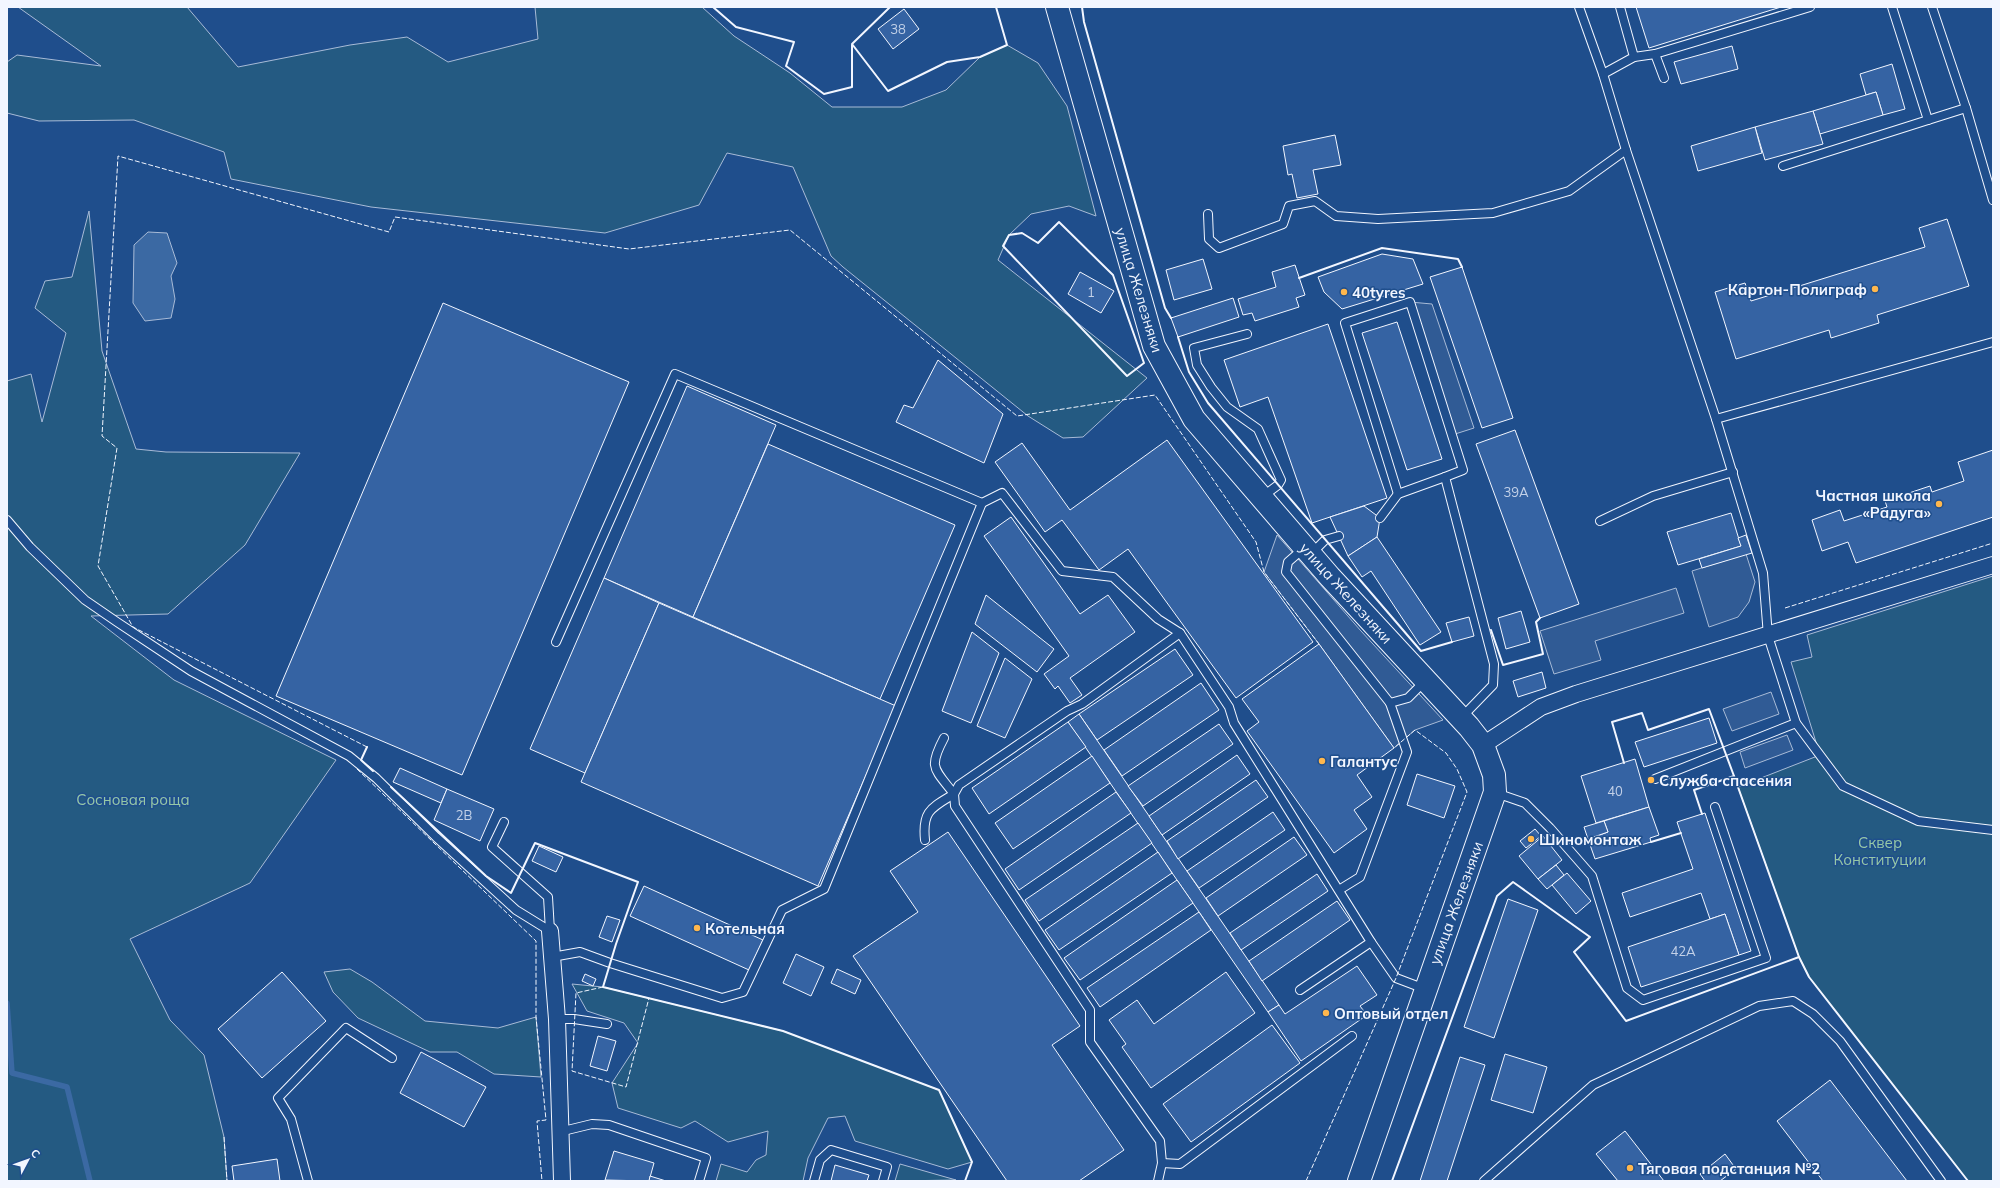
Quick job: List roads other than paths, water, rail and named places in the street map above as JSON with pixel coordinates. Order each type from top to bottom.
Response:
[{"type":"street","name":"улица Железняки","points":[[1057,7],[1154,346],[1194,419],[1307,551],[1461,717],[1483,745],[1494,774],[1495,792],[1359,1181]]},
{"type":"street","points":[[1483,745],[1541,707],[1993,564]]},
{"type":"street","points":[[550,931],[556,1019],[562,1181]]},
{"type":"lane","points":[[1579,7],[1603,74],[1626,150],[1716,419],[1763,573],[1768,636],[1796,723],[1843,786],[1918,821],[1993,830]]},
{"type":"lane","points":[[1620,7],[1634,57]]},
{"type":"lane","points":[[1603,74],[1634,57],[1655,54],[1810,7]]},
{"type":"lane","points":[[1892,7],[1928,120]]},
{"type":"lane","points":[[1932,7],[1966,108],[1993,200]]},
{"type":"lane","points":[[1655,54],[1664,78]]},
{"type":"lane","points":[[1784,166],[1966,108]]},
{"type":"lane","points":[[1208,214],[1209,238],[1219,248],[1283,224],[1289,206],[1315,201],[1336,216],[1378,219],[1493,213],[1569,191],[1626,150]]},
{"type":"lane","points":[[1380,518],[1398,494],[1464,470],[1410,302],[1345,323],[1398,494]]},
{"type":"lane","points":[[1247,334],[1194,348],[1198,365],[1211,387],[1227,407],[1258,429],[1280,480],[1278,485],[1262,498]]},
{"type":"lane","points":[[1716,419],[1993,342]]},
{"type":"lane","points":[[556,642],[675,374],[982,503]]},
{"type":"lane","points":[[1600,521],[1653,496],[1732,472]]},
{"type":"lane","points":[[1445,477],[1494,664],[1493,685],[1461,717]]},
{"type":"lane","points":[[552,957],[580,952],[610,963],[722,998],[743,992],[782,910],[824,889],[982,503],[1002,493],[1062,571],[1113,577],[1158,619],[1180,633],[1229,707],[1234,723],[1371,942],[1396,978],[1425,989]]},
{"type":"lane","points":[[7,520],[30,547],[85,600],[191,670],[349,756],[376,778],[436,837],[516,910],[550,931]]},
{"type":"lane","points":[[1339,536],[1325,540],[1288,562],[1286,572],[1390,703],[1404,739],[1407,752],[1360,877],[1339,890]]},
{"type":"lane","points":[[1158,1181],[1162,1163],[1160,1140],[1090,1042],[1090,1010],[955,806],[954,794],[958,785],[1067,712],[1082,704],[1180,633]]},
{"type":"lane","points":[[1390,703],[1408,698],[1426,680]]},
{"type":"lane","points":[[1655,778],[1796,723]]},
{"type":"lane","points":[[944,738],[934,756],[935,769],[954,794]]},
{"type":"lane","points":[[1495,792],[1525,804],[1550,828],[1592,876],[1627,988],[1642,1000],[1766,958],[1715,807]]},
{"type":"lane","points":[[925,840],[924,824],[931,808],[954,794]]},
{"type":"lane","points":[[504,822],[492,847],[548,897],[550,931]]},
{"type":"lane","points":[[1300,990],[1371,942]]},
{"type":"lane","points":[[1484,1181],[1593,1085],[1759,1006],[1793,1000],[1813,1014],[1840,1041],[1941,1181]]},
{"type":"lane","points":[[556,1019],[574,1019],[608,1024]]},
{"type":"lane","points":[[308,1181],[291,1119],[278,1098],[346,1028],[392,1058]]},
{"type":"lane","points":[[1162,1163],[1180,1164],[1352,1036]]},
{"type":"lane","points":[[559,1132],[592,1124],[609,1125],[706,1158],[699,1181]]},
{"type":"lane","points":[[814,1181],[820,1160],[831,1150],[887,1167],[883,1181]]},
{"type":"waterway","points":[[7,1003],[12,1073],[67,1087],[90,1181]]},
{"type":"place","name":"Картон-Полиграф","points":[[1875,289]]},
{"type":"place","name":"40tyres","points":[[1344,292]]},
{"type":"place","name":"Частная школа «Радуга»","points":[[1939,504]]},
{"type":"place","name":"Галантус","points":[[1322,761]]},
{"type":"place","name":"Служба спасения","points":[[1651,780]]},
{"type":"place","name":"Шиномонтаж","points":[[1531,839]]},
{"type":"place","name":"Котельная","points":[[697,928]]},
{"type":"place","name":"Оптовый отдел","points":[[1326,1013]]},
{"type":"place","name":"Тяговая подстанция №2","points":[[1630,1168]]},
{"type":"park label","name":"Сосновая роща","points":[[133,799]]},
{"type":"park label","name":"Сквер Конституции","points":[[1880,850]]}]
